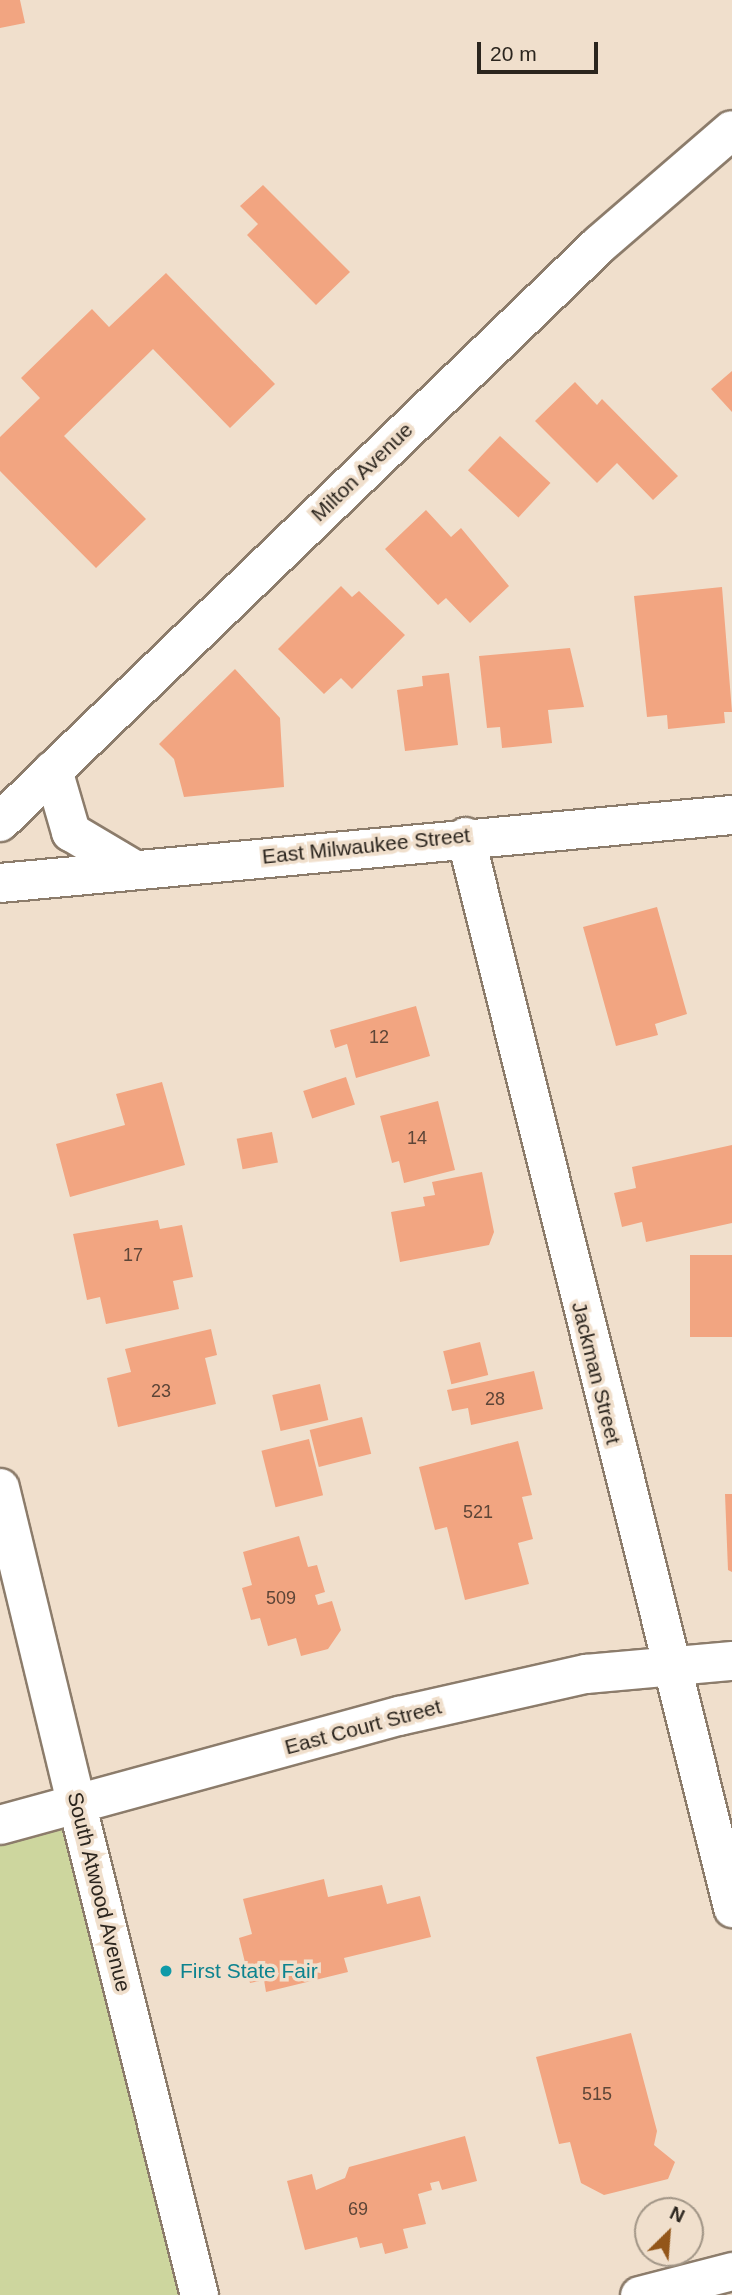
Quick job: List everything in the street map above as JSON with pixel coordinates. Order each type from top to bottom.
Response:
[{"type":"main road","name":"Milton Avenue","points":[[0,822],[600,244],[732,130]]},
{"type":"main road","points":[[53,770],[71,832],[135,870]]},
{"type":"main road","name":"East Milwaukee Street","points":[[0,883],[465,836],[732,815]]},
{"type":"main road","name":"South Atwood Avenue","points":[[0,1488],[77,1806]]},
{"type":"main road","name":"East Court Street","points":[[0,1825],[399,1716],[586,1674],[668,1663],[732,1661]]},
{"type":"street","name":"Jackman Street","points":[[465,836],[668,1663],[732,1908]]},
{"type":"street","name":"South Atwood Avenue","points":[[77,1806],[199,2295]]},
{"type":"street","points":[[639,2295],[732,2271]]},
{"type":"green space","points":[[77,1806],[199,2295],[0,2295],[0,1825]]},
{"type":"building","points":[[0,0],[20,0],[25,23],[0,28]]},
{"type":"building","points":[[263,185],[350,272],[316,305],[247,235],[258,224],[240,206]]},
{"type":"building","points":[[166,273],[275,384],[230,428],[153,349],[64,436],[146,519],[96,568],[0,471],[0,437],[40,398],[21,378],[92,309],[109,327]]},
{"type":"building","points":[[732,371],[732,412],[711,389]]},
{"type":"building","points":[[575,382],[597,405],[602,399],[678,476],[653,500],[617,463],[597,483],[535,421]]},
{"type":"building","points":[[500,436],[550,483],[518,517],[468,470]]},
{"type":"building","points":[[426,510],[451,537],[461,528],[509,586],[470,623],[446,598],[438,605],[385,549]]},
{"type":"building","points":[[341,586],[352,597],[359,591],[405,635],[352,689],[341,678],[324,694],[278,649]]},
{"type":"building","points":[[722,587],[732,712],[724,712],[725,723],[668,729],[667,715],[647,717],[634,596]]},
{"type":"building","points":[[570,648],[584,707],[548,710],[552,743],[502,748],[500,727],[487,728],[479,656]]},
{"type":"building","points":[[235,669],[280,718],[284,787],[184,797],[174,759],[159,744]]},
{"type":"building","points":[[449,673],[458,745],[405,751],[397,690],[423,686],[422,676]]},
{"type":"building","points":[[657,907],[687,1014],[655,1024],[658,1035],[616,1046],[583,927]]},
{"type":"building","points":[[416,1006],[430,1056],[356,1078],[347,1044],[335,1048],[330,1030]]},
{"type":"building","points":[[346,1077],[355,1105],[312,1118],[303,1091]]},
{"type":"building","points":[[162,1082],[185,1165],[70,1197],[56,1144],[125,1125],[116,1094]]},
{"type":"building","points":[[438,1101],[455,1170],[404,1183],[399,1161],[392,1163],[380,1116]]},
{"type":"building","points":[[272,1132],[278,1162],[243,1169],[237,1139]]},
{"type":"building","points":[[732,1145],[732,1223],[646,1242],[642,1222],[622,1227],[614,1193],[636,1188],[632,1167]]},
{"type":"building","points":[[482,1172],[494,1232],[489,1245],[400,1262],[391,1212],[425,1206],[423,1197],[435,1195],[432,1182]]},
{"type":"building","points":[[158,1220],[160,1229],[182,1225],[193,1277],[173,1281],[179,1309],[106,1324],[100,1297],[87,1300],[73,1234]]},
{"type":"building","points":[[690,1255],[732,1255],[732,1337],[690,1337]]},
{"type":"building","points":[[211,1329],[217,1355],[205,1358],[216,1404],[118,1427],[107,1378],[131,1372],[125,1349]]},
{"type":"building","points":[[480,1342],[488,1375],[451,1384],[443,1351]]},
{"type":"building","points":[[534,1371],[543,1409],[471,1425],[468,1408],[452,1411],[447,1390]]},
{"type":"building","points":[[320,1384],[328,1420],[281,1431],[272,1395]]},
{"type":"building","points":[[362,1417],[371,1454],[319,1467],[310,1430]]},
{"type":"building","points":[[309,1439],[323,1495],[275,1507],[261,1451]]},
{"type":"building","points":[[518,1441],[532,1495],[522,1497],[533,1539],[518,1543],[529,1584],[465,1600],[447,1527],[435,1530],[419,1467]]},
{"type":"building","points":[[725,1494],[732,1494],[732,1572],[728,1570]]},
{"type":"building","points":[[299,1536],[308,1567],[317,1565],[325,1592],[315,1595],[318,1605],[332,1601],[341,1630],[328,1649],[301,1656],[296,1638],[268,1646],[260,1618],[251,1620],[242,1588],[252,1585],[243,1552]]},
{"type":"building","points":[[324,1879],[328,1897],[382,1885],[387,1904],[420,1896],[431,1937],[344,1958],[348,1972],[266,1992],[264,1980],[250,1983],[239,1938],[252,1934],[243,1899]]},
{"type":"building","points":[[631,2033],[657,2131],[654,2145],[675,2162],[668,2179],[604,2195],[581,2183],[570,2142],[559,2144],[536,2057]]},
{"type":"building","points":[[465,2136],[477,2181],[442,2190],[439,2181],[430,2183],[432,2190],[418,2194],[426,2224],[403,2229],[408,2248],[385,2254],[382,2243],[360,2248],[357,2237],[305,2250],[287,2181],[312,2174],[316,2190],[345,2178],[349,2167]]},
{"type":"place","name":"First State Fair","points":[[166,1971]]}]
